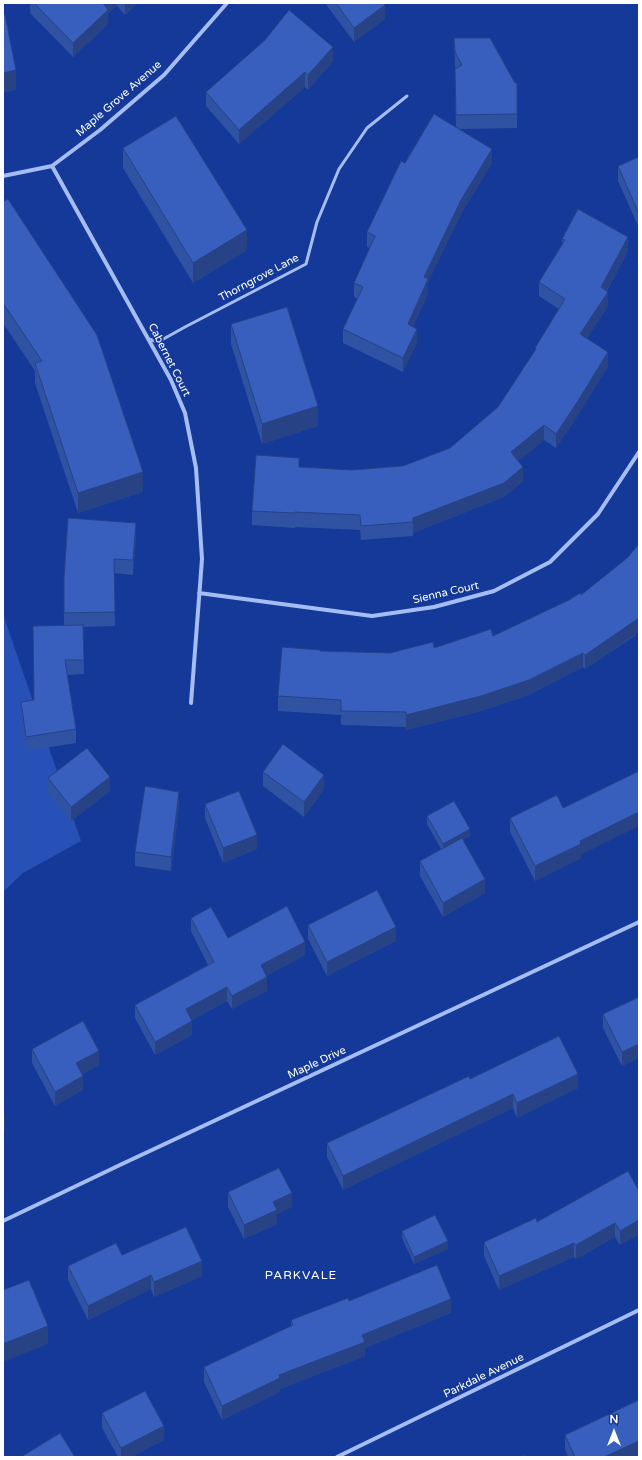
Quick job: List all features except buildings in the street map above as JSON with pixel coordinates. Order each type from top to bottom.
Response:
[{"type":"street","name":"Maple Grove Avenue","points":[[3,176],[52,166],[100,130],[164,74],[227,3]]},
{"type":"street","name":"Cabernet Court","points":[[52,166],[171,380],[185,413],[196,468],[202,560],[191,703]]},
{"type":"street","name":"Sienna Court","points":[[199,593],[372,616],[434,607],[494,591],[550,562],[598,514],[639,452]]},
{"type":"street","name":"Maple Drive","points":[[3,1221],[639,922]]},
{"type":"street","name":"Parkdale Avenue","points":[[337,1457],[639,1310]]},
{"type":"lane","name":"Thorngrove Lane","points":[[148,338],[158,342],[306,264],[317,222],[339,169],[367,128],[408,96]]},
{"type":"shaded area","points":[[4,617],[81,841],[23,873],[3,892],[3,618]]},
{"type":"district","name":"PARKVALE","points":[[301,1276]]}]
